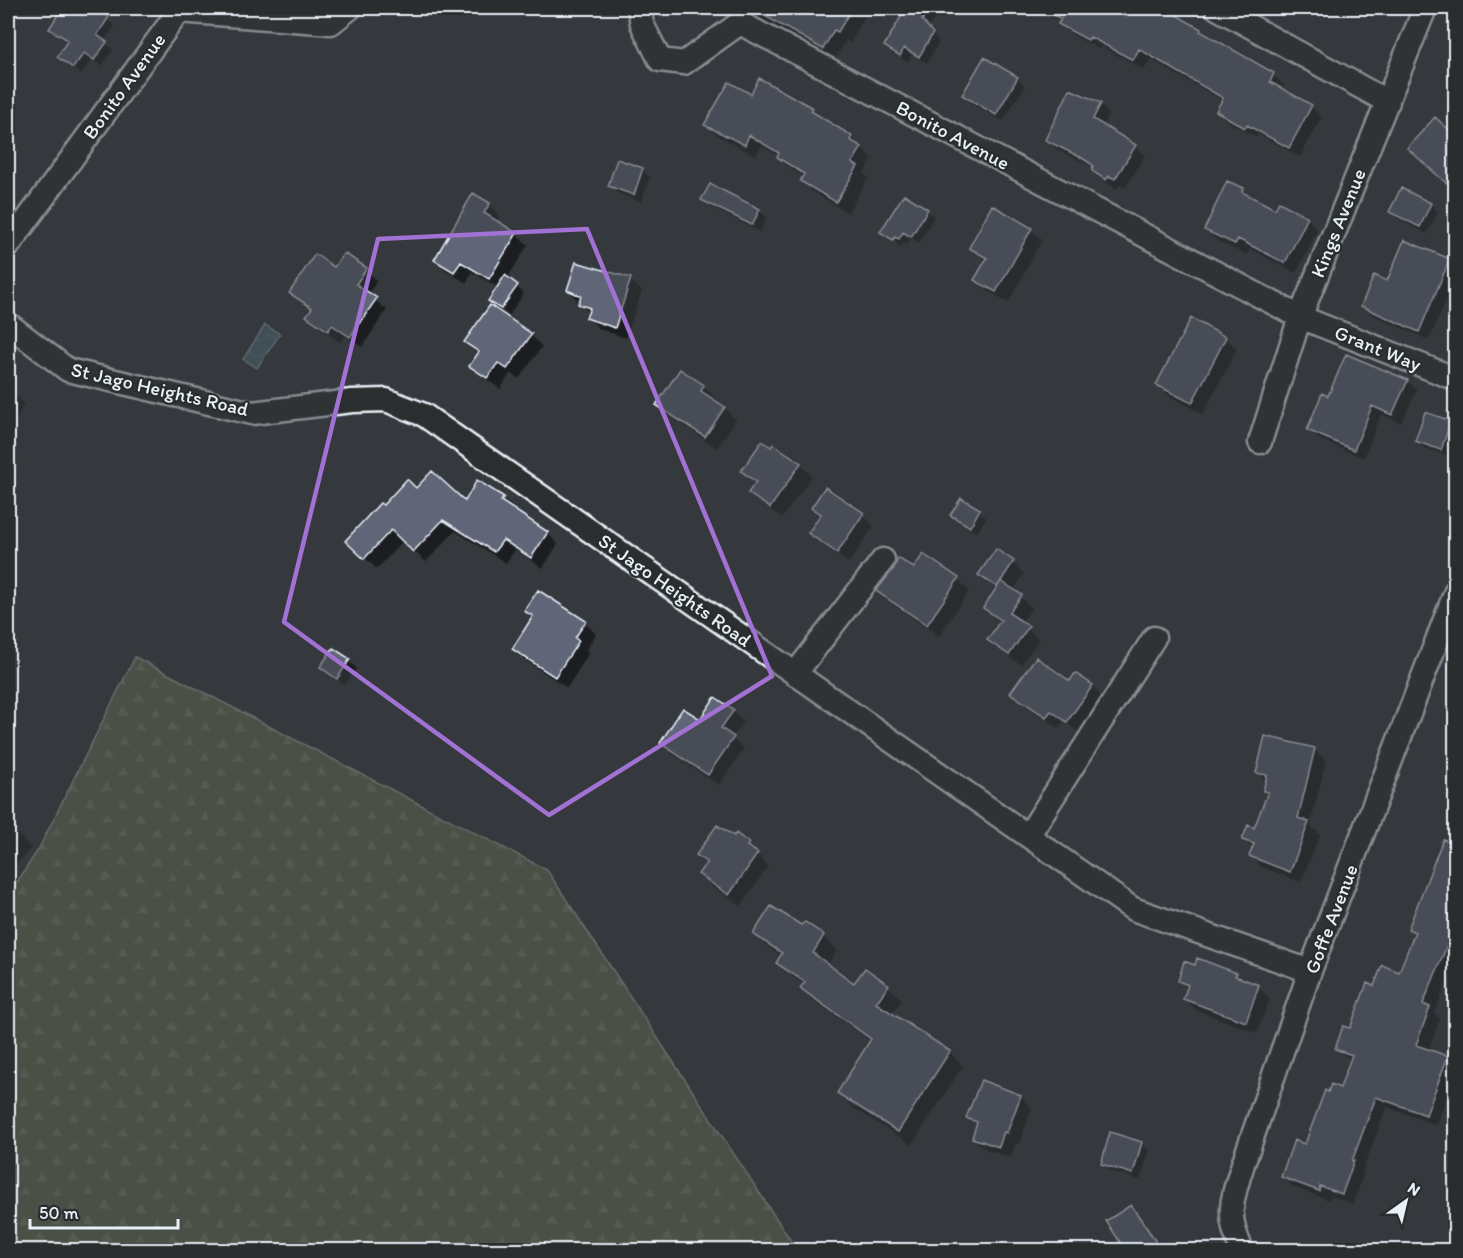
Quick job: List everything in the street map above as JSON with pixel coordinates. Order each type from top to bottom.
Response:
[{"type":"street","name":"Bonito Avenue","points":[[8,246],[180,11],[331,23],[350,8]]},
{"type":"street","name":"Bonito Avenue","points":[[639,8],[642,24],[660,60],[684,63],[740,23],[1299,317]]},
{"type":"street","points":[[1217,8],[1388,102]]},
{"type":"street","name":"Kings Avenue","points":[[1260,442],[1299,317],[1425,8]]},
{"type":"street","name":"Grant Way","points":[[1299,317],[1455,379]]},
{"type":"street","name":"St Jago Heights Road","points":[[8,324],[68,370],[252,413],[386,400],[424,415],[1133,909],[1310,971]]},
{"type":"street","points":[[795,674],[883,560]]},
{"type":"street","name":"Goffe Avenue","points":[[1242,1251],[1230,1216],[1234,1195],[1310,971],[1455,591]]},
{"type":"street","points":[[1028,836],[1154,638]]},
{"type":"highlighted area","points":[[587,229],[772,676],[549,815],[284,622],[378,239]]},
{"type":"green space","points":[[135,657],[547,870],[797,1250],[8,1250],[8,896],[38,850]]},
{"type":"water","points":[[265,325],[280,334],[257,368],[243,359]]},
{"type":"building","points":[[62,8],[94,8],[109,17],[97,35],[107,42],[94,60],[84,53],[73,68],[57,57],[68,40],[49,29]]},
{"type":"building","points":[[751,8],[852,8],[838,32],[834,30],[823,49]]},
{"type":"building","points":[[906,8],[930,8],[922,20],[933,33],[919,57],[904,48],[900,56],[884,46]]},
{"type":"building","points":[[1041,8],[1164,8],[1274,73],[1270,82],[1312,105],[1289,148],[1247,125],[1245,128],[1216,111],[1223,98],[1139,49],[1133,60],[1090,37],[1088,40],[1058,24],[1061,19]]},
{"type":"building","points":[[984,57],[1018,77],[996,115],[962,95]]},
{"type":"building","points":[[759,78],[813,108],[811,111],[852,136],[850,140],[862,147],[852,163],[858,166],[836,202],[800,181],[804,174],[777,157],[779,153],[749,135],[745,145],[704,125],[729,82],[751,94]]},
{"type":"building","points":[[1070,89],[1101,103],[1093,119],[1136,145],[1115,179],[1109,176],[1106,180],[1092,171],[1093,165],[1045,140]]},
{"type":"building","points":[[1435,117],[1455,135],[1455,172],[1446,183],[1407,148]]},
{"type":"building","points":[[617,159],[643,168],[634,195],[608,186]]},
{"type":"building","points":[[1227,181],[1244,188],[1242,192],[1275,209],[1279,202],[1308,217],[1285,263],[1238,239],[1235,244],[1204,230]]},
{"type":"building","points":[[710,184],[760,209],[752,225],[701,200]]},
{"type":"building","points":[[1401,188],[1431,203],[1420,227],[1389,212]]},
{"type":"building","points":[[473,193],[490,203],[484,213],[517,233],[489,279],[461,262],[454,272],[434,260]]},
{"type":"building","points":[[904,194],[928,209],[911,237],[903,232],[899,239],[895,237],[893,240],[880,232]]},
{"type":"building","points":[[992,205],[1032,228],[996,292],[974,280],[987,258],[969,248]]},
{"type":"building","points":[[1404,240],[1450,259],[1419,332],[1361,306],[1374,275],[1387,281]]},
{"type":"building","points":[[344,253],[367,268],[356,284],[377,298],[350,337],[332,325],[328,331],[306,316],[312,308],[289,293],[315,254],[334,267]]},
{"type":"building","points":[[576,262],[631,278],[615,328],[586,318],[590,308],[578,304],[581,296],[567,290]]},
{"type":"building","points":[[505,275],[518,285],[501,309],[488,301]]},
{"type":"building","points":[[490,305],[532,334],[507,369],[498,363],[487,378],[469,366],[479,352],[464,342]]},
{"type":"building","points":[[1191,318],[1226,337],[1192,403],[1156,385]]},
{"type":"building","points":[[1346,354],[1408,380],[1392,415],[1372,406],[1354,450],[1307,430],[1322,393],[1328,396]]},
{"type":"building","points":[[680,369],[704,385],[701,391],[725,407],[705,437],[656,405]]},
{"type":"building","points":[[1425,412],[1451,421],[1441,450],[1415,441]]},
{"type":"building","points":[[762,441],[771,447],[773,444],[801,463],[770,508],[748,493],[756,482],[741,471]]},
{"type":"building","points":[[432,471],[465,501],[477,480],[504,497],[501,501],[548,532],[531,558],[503,540],[494,552],[443,520],[413,552],[391,530],[364,559],[345,541],[380,503],[383,505],[407,479],[416,488]]},
{"type":"building","points":[[825,487],[864,513],[837,553],[808,533],[821,514],[811,508]]},
{"type":"building","points":[[961,498],[980,509],[970,527],[950,515]]},
{"type":"building","points":[[996,549],[1014,561],[997,587],[978,575]]},
{"type":"building","points":[[923,554],[959,578],[927,625],[876,591],[894,568],[898,558],[914,568]]},
{"type":"building","points":[[1001,581],[1022,595],[1009,613],[1029,626],[1009,655],[987,640],[1001,620],[983,608]]},
{"type":"building","points":[[538,590],[586,621],[575,638],[579,641],[555,677],[512,649],[533,616],[524,611]]},
{"type":"building","points":[[333,648],[350,659],[337,679],[320,667]]},
{"type":"building","points":[[1036,657],[1070,681],[1075,673],[1093,685],[1067,722],[1051,711],[1046,717],[1010,693]]},
{"type":"building","points":[[715,697],[734,710],[721,728],[734,737],[708,775],[660,743],[683,708],[700,719]]},
{"type":"building","points":[[1265,736],[1315,748],[1298,818],[1309,822],[1290,872],[1249,856],[1254,844],[1242,840],[1248,825],[1254,828],[1268,792],[1263,791],[1267,775],[1256,773]]},
{"type":"building","points":[[717,825],[734,836],[736,833],[749,843],[747,846],[758,853],[729,895],[698,874],[707,862],[696,855]]},
{"type":"building","points":[[1443,839],[1455,844],[1455,926],[1423,1004],[1430,1007],[1416,1045],[1448,1056],[1426,1115],[1376,1097],[1342,1194],[1320,1186],[1319,1191],[1281,1177],[1294,1140],[1305,1144],[1325,1090],[1328,1092],[1331,1084],[1340,1088],[1352,1055],[1335,1049],[1343,1026],[1350,1028],[1367,983],[1374,986],[1382,965],[1399,972],[1415,932],[1408,929]]},
{"type":"building","points":[[771,906],[801,925],[805,922],[824,935],[813,953],[854,983],[865,968],[889,985],[876,1003],[950,1051],[898,1132],[837,1093],[871,1039],[800,988],[805,982],[776,963],[782,953],[753,934]]},
{"type":"building","points":[[1197,958],[1237,973],[1235,976],[1259,985],[1246,1022],[1183,999],[1188,985],[1178,981],[1184,961],[1195,965]]},
{"type":"building","points":[[981,1080],[1021,1095],[1007,1133],[1004,1132],[999,1147],[972,1138],[977,1122],[966,1118]]},
{"type":"building","points":[[1110,1132],[1142,1142],[1133,1174],[1101,1164]]},
{"type":"building","points":[[1131,1205],[1155,1240],[1153,1251],[1126,1251],[1106,1221]]}]
